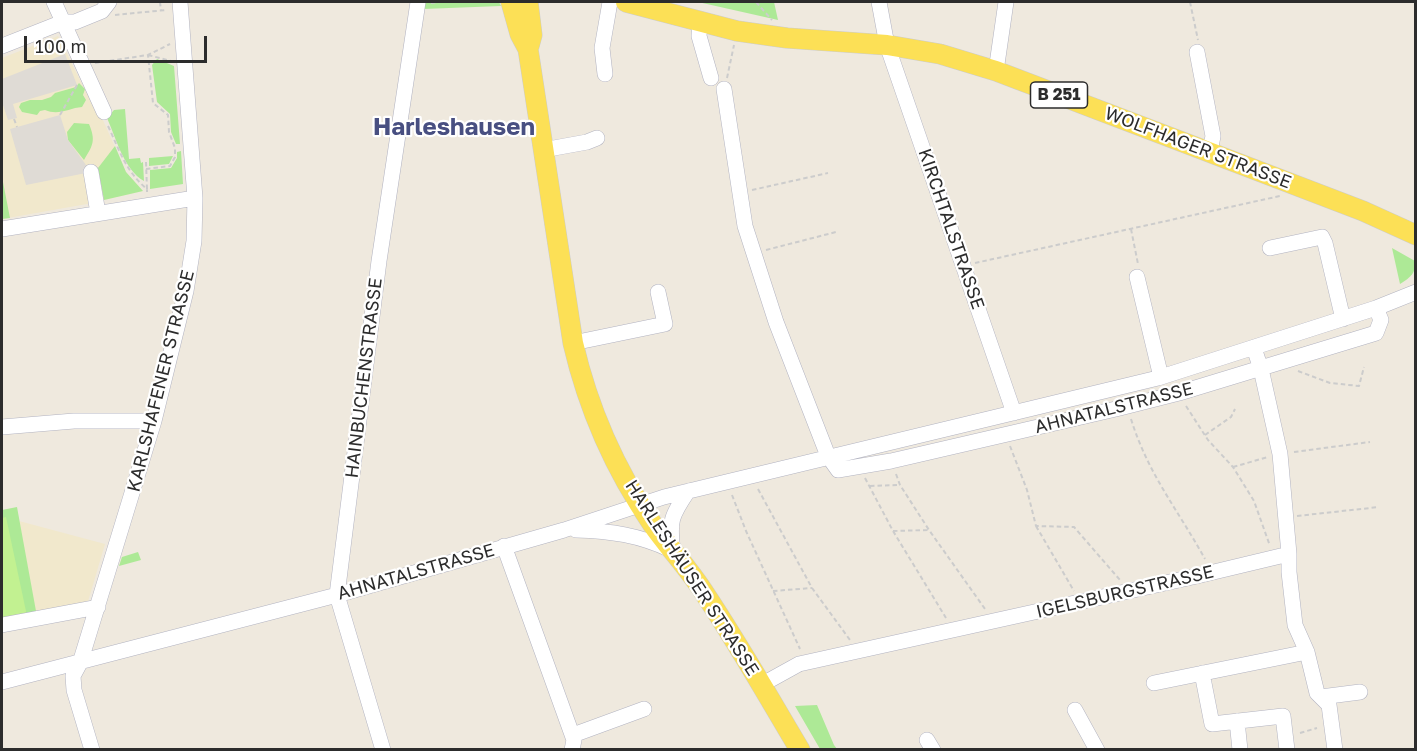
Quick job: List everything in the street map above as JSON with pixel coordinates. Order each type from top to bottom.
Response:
[{"type":"main road","name":"HARLESHÄUSER STRASSE","points":[[511,2],[520,34],[528,49],[573,343],[584,387],[595,417],[640,505],[705,593],[800,750]]},
{"type":"main road","name":"HARLESHÄUSER STRASSE","points":[[528,2],[532,35],[528,49]]},
{"type":"main road","name":"WOLFHAGER STRASSE","points":[[626,2],[737,31],[787,38],[887,45],[940,54],[996,71],[1210,152],[1363,211],[1416,235]]},
{"type":"street","points":[[54,2],[104,112]]},
{"type":"street","name":"HAINBUCHENSTRASSE","points":[[383,750],[337,595],[379,261],[418,2]]},
{"type":"street","points":[[605,74],[602,48],[610,2]]},
{"type":"street","name":"KIRCHTALSTRASSE","points":[[879,2],[887,45],[1014,413]]},
{"type":"street","points":[[996,71],[1006,2]]},
{"type":"street","name":"KARLSHAFENER STRASSE","points":[[92,750],[74,690],[73,676],[80,663],[98,607],[154,421],[186,291],[194,242],[195,198],[181,5]]},
{"type":"street","points":[[2,46],[63,22],[75,22],[106,6]]},
{"type":"street","points":[[700,20],[699,36],[711,78]]},
{"type":"street","points":[[1197,52],[1213,136],[1210,152]]},
{"type":"street","points":[[724,89],[746,226],[776,322],[828,456]]},
{"type":"street","points":[[543,150],[597,138]]},
{"type":"street","points":[[91,172],[98,213]]},
{"type":"street","points":[[2,229],[98,213],[148,197],[195,198]]},
{"type":"street","points":[[1270,248],[1322,237],[1343,319]]},
{"type":"street","points":[[1137,277],[1161,377]]},
{"type":"street","points":[[573,343],[665,324],[658,292]]},
{"type":"street","name":"AHNATALSTRASSE","points":[[2,682],[337,595],[564,530],[688,491],[1161,377],[1376,308],[1416,292]]},
{"type":"street","name":"AHNATALSTRASSE","points":[[828,456],[838,470],[859,467],[1179,393],[1376,333],[1381,320],[1376,308]]},
{"type":"street","points":[[1254,348],[1280,454],[1286,518],[1282,556],[1289,572],[1295,625],[1307,652],[1317,693],[1329,705],[1335,750]]},
{"type":"street","points":[[2,427],[74,421],[154,421]]},
{"type":"street","points":[[673,551],[670,531],[673,513],[688,491]]},
{"type":"street","points":[[564,530],[628,534],[651,540],[673,551]]},
{"type":"street","points":[[504,546],[572,742],[644,709]]},
{"type":"street","name":"IGELSBURGSTRASSE","points":[[761,685],[806,662],[1282,556]]},
{"type":"street","points":[[2,625],[98,607]]},
{"type":"street","points":[[1155,683],[1307,652]]},
{"type":"street","points":[[1202,673],[1212,724],[1283,716],[1286,743]]},
{"type":"street","points":[[1321,697],[1360,692]]},
{"type":"street","points":[[1075,710],[1096,750]]},
{"type":"street","points":[[1237,721],[1240,750]]},
{"type":"path","points":[[160,2],[161,10]]},
{"type":"path","points":[[1190,2],[1199,42],[1197,52]]},
{"type":"path","points":[[106,6],[117,15],[161,10],[181,5]]},
{"type":"path","points":[[724,89],[737,31]]},
{"type":"path","points":[[84,66],[114,59],[148,55],[183,38]]},
{"type":"path","points":[[148,55],[186,65]]},
{"type":"path","points":[[146,169],[170,166],[175,157],[175,148],[169,132],[168,115],[153,104],[148,55]]},
{"type":"path","points":[[60,115],[77,85]]},
{"type":"path","points":[[104,112],[104,118],[127,168],[148,197]]},
{"type":"path","points":[[14,119],[16,127]]},
{"type":"path","points":[[168,149],[175,148]]},
{"type":"path","points":[[146,162],[148,197]]},
{"type":"path","points":[[740,192],[828,173]]},
{"type":"path","points":[[963,266],[1308,190]]},
{"type":"path","points":[[1131,229],[1140,269],[1137,277]]},
{"type":"path","points":[[754,253],[836,232]]},
{"type":"path","points":[[1287,360],[1298,371],[1330,383],[1359,386],[1364,368]]},
{"type":"path","points":[[1179,393],[1205,435],[1233,467],[1254,501],[1282,556]]},
{"type":"path","points":[[1126,406],[1139,446],[1176,514],[1205,558],[1211,573]]},
{"type":"path","points":[[1205,435],[1232,417],[1235,409]]},
{"type":"path","points":[[1006,434],[1027,490],[1036,526],[1070,582],[1079,602]]},
{"type":"path","points":[[1233,467],[1280,454],[1370,442]]},
{"type":"path","points":[[891,461],[900,485],[929,530],[980,604],[995,620]]},
{"type":"path","points":[[859,467],[893,531],[954,629]]},
{"type":"path","points":[[752,475],[766,506],[812,588],[858,651]]},
{"type":"path","points":[[727,481],[746,531],[806,662]]},
{"type":"path","points":[[870,486],[900,485]]},
{"type":"path","points":[[1286,518],[1379,507]]},
{"type":"path","points":[[1036,526],[1074,527],[1130,591]]},
{"type":"path","points":[[893,531],[929,530]]},
{"type":"path","points":[[773,591],[812,588]]},
{"type":"path","points":[[1286,743],[1332,724]]},
{"type":"shaded area","points":[[58,36],[87,94],[94,100],[126,172],[143,191],[87,204],[2,219],[2,58]]},
{"type":"shaded area","points":[[65,54],[77,85],[13,104],[17,118],[8,120],[2,102],[2,79]]},
{"type":"shaded area","points":[[60,115],[68,140],[91,172],[26,185],[10,129]]},
{"type":"shaded area","points":[[19,521],[105,544],[87,605],[36,614]]},
{"type":"green space","points":[[424,2],[499,2],[501,6],[423,9]]},
{"type":"green space","points":[[698,2],[774,2],[778,20]]},
{"type":"green space","points":[[157,59],[174,66],[180,144],[176,144],[171,132],[170,114],[157,102],[152,65]]},
{"type":"green space","points":[[79,83],[85,89],[83,95],[86,100],[82,107],[59,112],[45,110],[40,111],[37,115],[22,112],[19,107],[21,103],[51,97],[55,93],[76,87]]},
{"type":"green space","points":[[125,109],[129,159],[140,158],[141,163],[143,162],[144,181],[126,162],[107,118],[114,110]]},
{"type":"green space","points":[[74,123],[89,124],[91,130],[92,143],[84,160],[68,140],[67,132]]},
{"type":"green space","points":[[115,146],[126,172],[143,191],[104,200],[98,168]]},
{"type":"green space","points":[[181,151],[183,184],[150,189],[150,170],[171,168],[177,158],[177,152]]},
{"type":"green space","points":[[173,156],[169,164],[149,166],[149,158]]},
{"type":"green space","points":[[2,183],[10,218],[2,219]]},
{"type":"green space","points":[[1392,248],[1415,261],[1412,274],[1400,284]]},
{"type":"green space","points":[[17,507],[38,622],[2,629],[2,510]]},
{"type":"green space","points":[[6,517],[27,616],[2,621],[2,518]]},
{"type":"green space","points":[[138,552],[141,560],[119,566],[122,557]]},
{"type":"green space","points":[[817,705],[837,749],[820,749],[795,706]]},
{"type":"district","name":"Harleshausen","points":[[454,127]]}]
